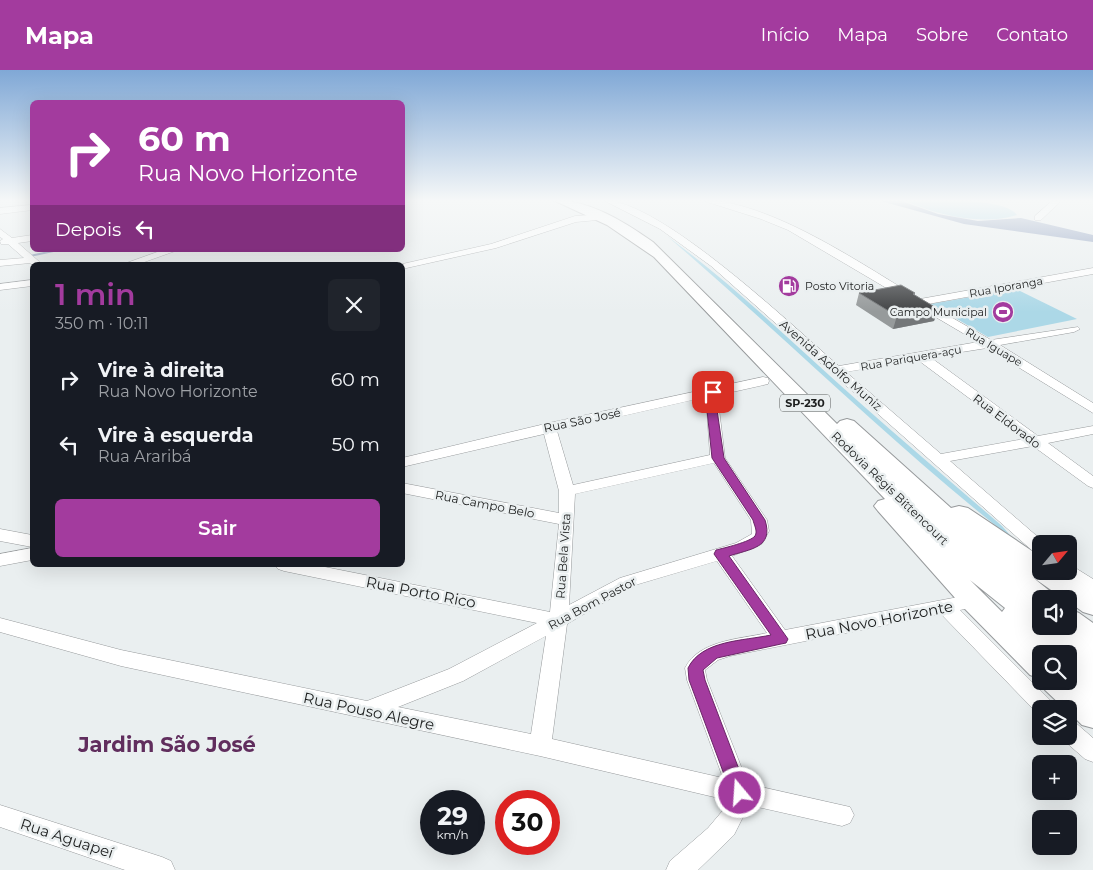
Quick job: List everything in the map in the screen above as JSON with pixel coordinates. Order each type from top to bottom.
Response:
[{"type":"highway","name":"Rodovia Régis Bittencourt","points":[[639,237],[693,289],[907,508],[967,563],[1032,616]]},
{"type":"highway","name":"Rodovia Régis Bittencourt","points":[[653,237],[882,459],[976,545],[1032,592]]},
{"type":"highway","points":[[693,289],[722,339],[861,479],[974,601],[1032,658]]},
{"type":"highway","points":[[882,459],[1032,564]]},
{"type":"highway","points":[[967,563],[994,598],[1043,645]]},
{"type":"highway","points":[[1056,580],[1093,605]]},
{"type":"highway","points":[[1077,626],[1093,639]]},
{"type":"highway","points":[[1056,635],[1093,665]]},
{"type":"highway","points":[[1077,679],[1093,696]]},
{"type":"highway","points":[[1066,690],[1093,715]]},
{"type":"street","points":[[5,237],[31,260]]},
{"type":"street","points":[[405,265],[493,246],[519,237]]},
{"type":"street","name":"Avenida Adolfo Muniz","points":[[679,237],[692,246],[837,370],[1032,541]]},
{"type":"street","name":"Rua Iguape","points":[[808,237],[990,344],[1093,409]]},
{"type":"street","points":[[0,243],[30,238]]},
{"type":"street","points":[[135,262],[167,252]]},
{"type":"street","points":[[0,263],[31,260]]},
{"type":"street","name":"Rua Iporanga","points":[[918,302],[1093,271]]},
{"type":"street","points":[[0,287],[30,283]]},
{"type":"street","name":"Rua Pariquera-açu","points":[[837,370],[922,357],[1074,329]]},
{"type":"street","name":"Rua Eldorado","points":[[922,357],[1093,483]]},
{"type":"street","name":"Rua São José","points":[[405,462],[549,427],[763,381]]},
{"type":"street","name":"Rua Bom Pastor","points":[[365,710],[456,675],[626,582],[721,554],[755,542],[761,537],[762,530],[759,520],[718,458],[712,410],[713,392]]},
{"type":"street","name":"Rua Bela Vista","points":[[540,746],[566,558],[567,491],[549,427]]},
{"type":"street","points":[[939,459],[1093,430]]},
{"type":"street","points":[[567,491],[718,458]]},
{"type":"street","name":"Rua Campo Belo","points":[[405,489],[567,520]]},
{"type":"street","points":[[0,535],[30,541]]},
{"type":"street","points":[[0,560],[30,554]]},
{"type":"street","points":[[721,554],[781,639]]},
{"type":"street","name":"Rua Porto Rico","points":[[294,567],[557,620]]},
{"type":"street","points":[[1078,577],[1093,588]]},
{"type":"street","name":"Rua Novo Horizonte","points":[[740,793],[697,680],[696,668],[702,660],[713,653],[974,601]]},
{"type":"street","points":[[945,607],[1037,700]]},
{"type":"street","name":"Rua Pouso Alegre","points":[[0,626],[121,658],[540,746],[842,815]]},
{"type":"street","points":[[1077,738],[1093,752]]},
{"type":"street","points":[[679,870],[718,836],[731,819],[740,793]]},
{"type":"street","name":"Rua Aguapeí","points":[[0,816],[162,870]]},
{"type":"shaded area","points":[[669,237],[741,296],[877,418],[1002,526],[1016,542],[883,430]]},
{"type":"shaded area","points":[[1060,237],[1093,237],[1093,242]]},
{"type":"shaded area","name":"Campo Municipal","points":[[1016,289],[1077,319],[988,337],[931,304]]},
{"type":"building","points":[[901,285],[938,309],[897,316],[859,293]]},
{"type":"waterway","points":[[30,256],[49,252]]},
{"type":"place","name":"Posto Vitoria","points":[[789,286]]},
{"type":"place","name":"Campo Municipal","points":[[1003,312]]},
{"type":"district","name":"Jardim São José","points":[[167,744]]},
{"type":"route","points":[[713,392],[712,410],[718,458],[759,520],[762,530],[761,537],[755,542],[721,554],[781,639],[713,653],[702,660],[696,668],[697,680],[740,793]]}]
